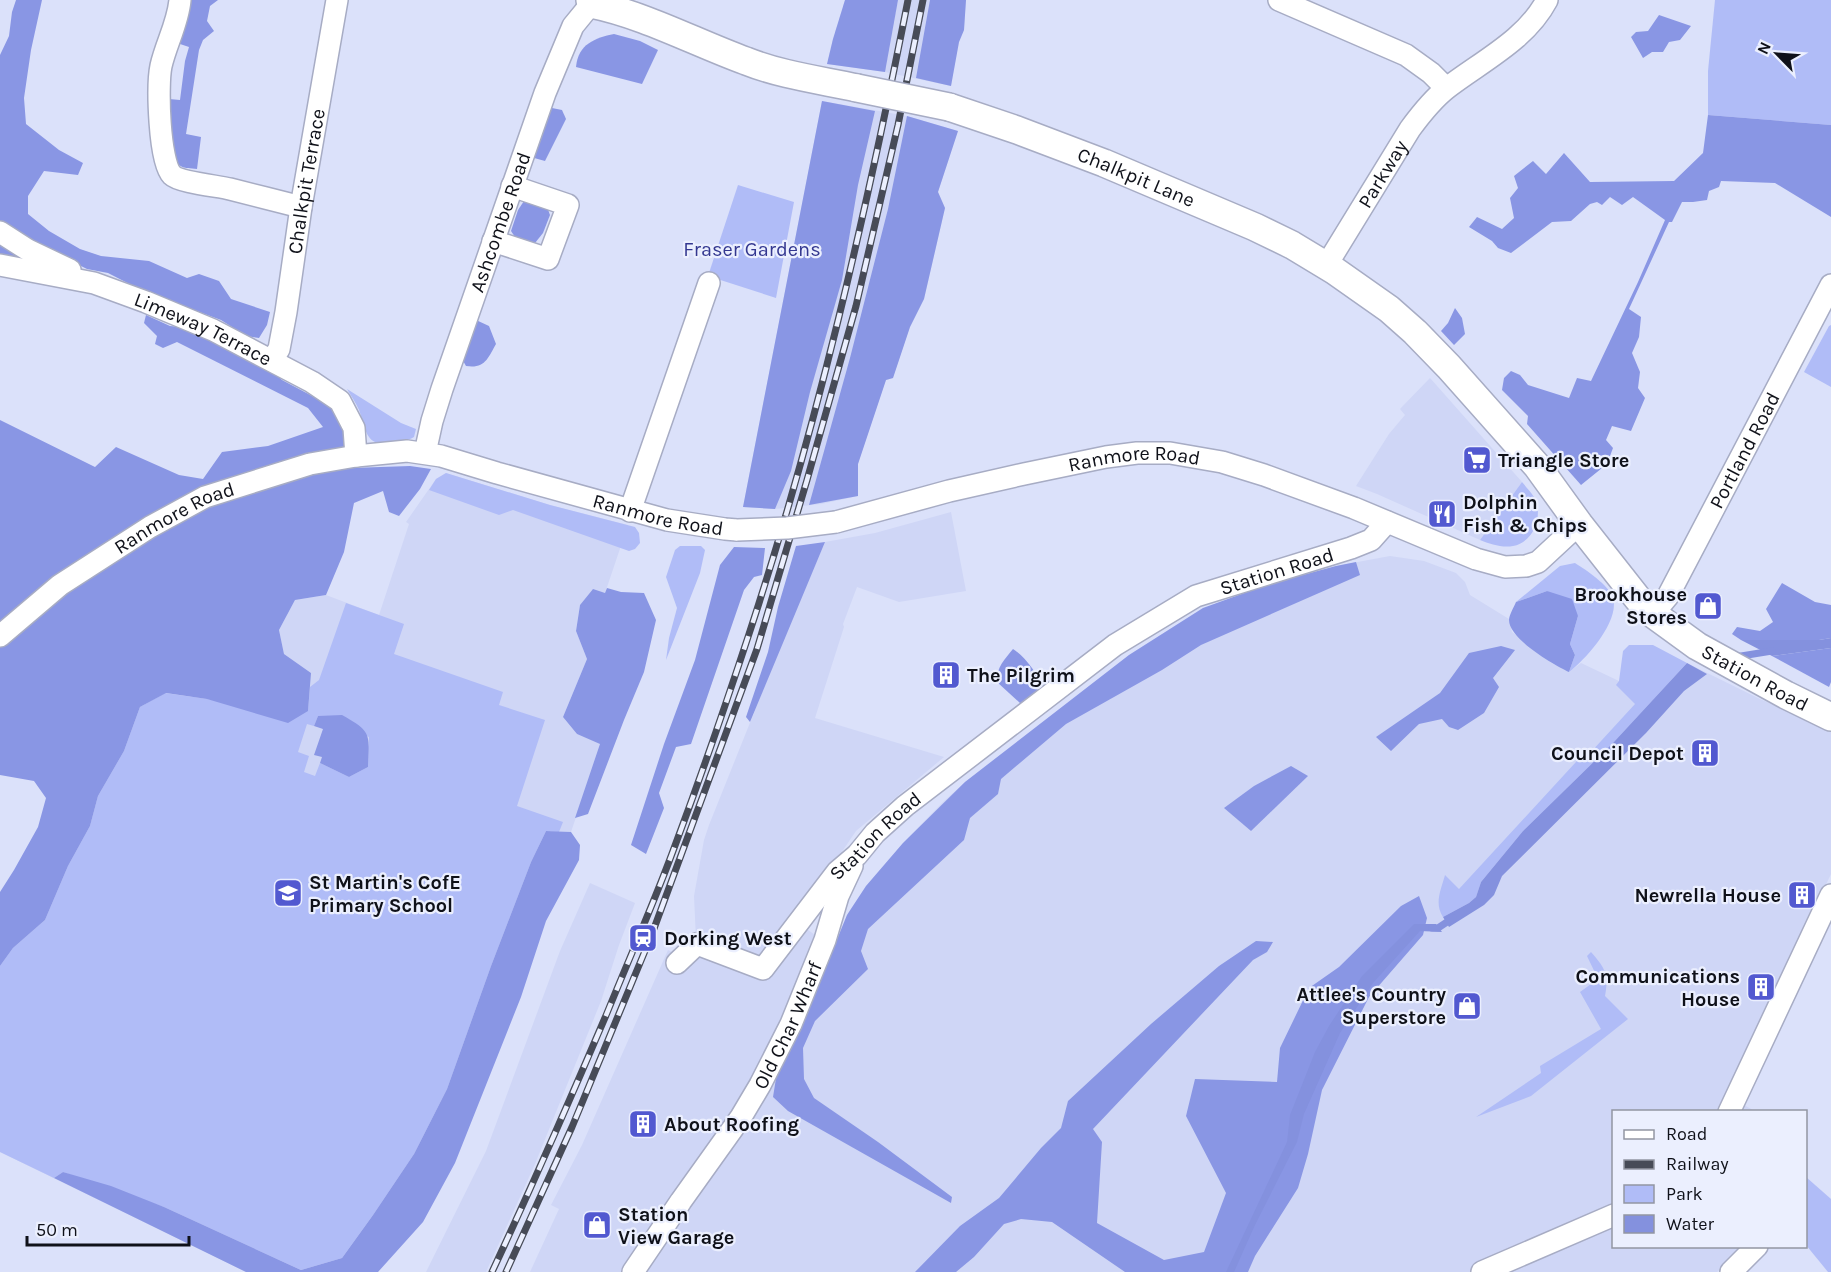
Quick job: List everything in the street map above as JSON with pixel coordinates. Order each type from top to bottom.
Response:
[{"type":"main road","name":"Chalkpit Lane","points":[[590,2],[645,19],[747,62],[780,72],[949,107],[1017,130],[1137,177],[1292,245],[1389,309],[1431,348],[1537,466],[1579,524]]},
{"type":"main road","name":"Station Road","points":[[1579,524],[1638,599],[1653,614],[1697,646],[1831,717]]},
{"type":"street","points":[[180,0],[179,11],[160,69],[158,102],[168,169],[173,176],[182,180],[302,207]]},
{"type":"street","name":"Chalkpit Terrace","points":[[272,360],[279,349],[286,312],[337,0]]},
{"type":"street","points":[[1279,0],[1406,55],[1431,73],[1446,88]]},
{"type":"street","name":"Parkway","points":[[1326,266],[1410,129],[1425,109],[1446,88],[1513,40],[1541,11],[1547,0]]},
{"type":"street","name":"Ashcombe Road","points":[[425,453],[442,389],[545,93],[573,26],[590,2]]},
{"type":"street","points":[[493,241],[548,260],[559,233],[568,205],[512,186]]},
{"type":"street","points":[[0,232],[28,250],[94,283]]},
{"type":"street","name":"Limeway Terrace","points":[[0,265],[94,283],[213,330],[272,360],[312,382],[340,401],[354,428],[356,456]]},
{"type":"street","points":[[630,511],[709,283]]},
{"type":"street","name":"Portland Road","points":[[1653,614],[1668,596],[1826,307],[1831,285]]},
{"type":"street","name":"Ranmore Road","points":[[0,636],[60,585],[150,527],[205,497],[310,464],[356,456],[407,452],[451,458],[630,511],[667,520],[737,530],[787,528],[836,522],[949,491],[1023,474],[1106,457],[1137,453],[1170,453],[1222,462],[1264,475],[1387,522]]},
{"type":"street","points":[[1387,522],[1476,559],[1505,567],[1526,566],[1538,562],[1579,524]]},
{"type":"street","name":"Station Road","points":[[677,963],[697,944],[763,969],[837,872],[857,855],[875,833],[905,806],[1114,645],[1196,596],[1351,548],[1371,540],[1387,522]]},
{"type":"street","name":"Old Char Wharf","points":[[633,1272],[741,1117],[760,1085],[791,1024],[825,940],[838,896],[857,855]]},
{"type":"street","points":[[1730,1110],[1831,895]]},
{"type":"street","points":[[1482,1272],[1612,1216]]},
{"type":"street","points":[[1731,1272],[1755,1248]]},
{"type":"shaded area","points":[[16,0],[42,0],[24,98],[26,124],[59,150],[83,163],[78,175],[44,171],[28,196],[28,214],[49,231],[80,249],[101,256],[149,261],[187,278],[199,274],[219,281],[231,299],[270,312],[267,325],[259,338],[246,336],[221,320],[145,292],[108,273],[87,269],[67,259],[37,269],[0,257],[0,55],[9,36]]},
{"type":"shaded area","points":[[189,0],[218,0],[210,6],[207,21],[214,31],[203,40],[199,50],[186,134],[201,137],[197,169],[179,165],[172,153],[169,135],[169,99],[180,100],[189,47],[180,44],[177,39]]},
{"type":"shaded area","points":[[845,0],[966,0],[964,30],[959,42],[951,86],[885,72],[827,64]]},
{"type":"shaded area","points":[[845,0],[898,0],[885,72],[827,64]]},
{"type":"shaded area","points":[[930,0],[966,0],[964,30],[959,42],[951,86],[916,78]]},
{"type":"shaded area","points":[[1659,15],[1691,26],[1680,40],[1669,42],[1663,52],[1652,52],[1643,58],[1631,37],[1636,32],[1648,31]]},
{"type":"shaded area","points":[[614,34],[640,41],[658,50],[642,84],[576,67],[580,53],[589,43]]},
{"type":"shaded area","points":[[822,101],[907,116],[958,131],[938,192],[945,208],[924,299],[910,327],[893,378],[886,380],[858,464],[858,496],[821,504],[775,509],[743,507]]},
{"type":"shaded area","points":[[822,101],[875,111],[858,185],[842,280],[810,392],[791,471],[775,509],[743,507]]},
{"type":"shaded area","points":[[547,107],[562,110],[566,119],[545,161],[527,156]]},
{"type":"shaded area","points":[[1708,115],[1831,125],[1831,217],[1775,183],[1721,181],[1719,187],[1709,191],[1707,200],[1682,202],[1672,222],[1669,222],[1629,309],[1641,317],[1639,337],[1632,353],[1640,372],[1638,388],[1645,398],[1631,431],[1612,426],[1606,440],[1613,448],[1607,464],[1581,485],[1527,424],[1528,416],[1502,390],[1504,378],[1511,371],[1520,375],[1528,385],[1569,398],[1577,378],[1591,381],[1665,220],[1633,197],[1622,205],[1610,197],[1602,205],[1597,202],[1590,204],[1571,221],[1552,222],[1511,253],[1498,248],[1492,241],[1469,227],[1477,217],[1502,229],[1514,218],[1510,198],[1518,188],[1514,176],[1533,161],[1546,174],[1564,153],[1590,182],[1674,181],[1703,153]]},
{"type":"shaded area","points":[[907,116],[958,131],[938,192],[945,208],[924,299],[910,327],[893,378],[886,380],[858,464],[858,496],[809,505],[888,209]]},
{"type":"shaded area","points":[[526,198],[546,204],[550,215],[543,233],[531,248],[517,240],[511,231],[518,210]]},
{"type":"shaded area","points":[[1455,308],[1462,318],[1465,334],[1454,345],[1441,331],[1448,323]]},
{"type":"shaded area","points":[[146,315],[170,326],[181,327],[272,371],[282,380],[331,406],[347,435],[346,452],[351,468],[410,466],[431,469],[420,489],[399,516],[389,512],[383,491],[354,503],[344,552],[326,595],[295,600],[279,630],[284,654],[311,673],[308,711],[288,723],[207,699],[166,693],[140,707],[124,751],[98,796],[90,826],[68,866],[45,920],[13,948],[0,966],[0,892],[38,827],[46,798],[34,781],[0,775],[0,420],[95,467],[116,447],[179,475],[203,479],[222,452],[268,446],[323,427],[308,408],[177,342],[163,348],[155,344],[157,336],[144,323]]},
{"type":"shaded area","points":[[476,320],[489,326],[496,344],[482,364],[466,366],[462,359]]},
{"type":"shaded area","points":[[1430,378],[1522,482],[1480,540],[1356,486],[1389,434],[1405,415],[1400,409]]},
{"type":"shaded area","name":"St Martin's CofE Primary School","points":[[446,473],[550,505],[628,525],[605,593],[592,590],[580,605],[576,631],[587,659],[563,717],[577,734],[601,744],[571,832],[546,831],[531,862],[447,1089],[414,1154],[373,1215],[246,1272],[0,1152],[0,966],[13,948],[45,920],[68,866],[90,826],[98,796],[124,751],[140,707],[311,673],[284,654],[279,630],[295,600],[326,595],[379,615],[409,524],[406,522],[436,479]]},
{"type":"shaded area","points":[[951,512],[966,591],[899,602],[857,587],[843,624],[844,627],[815,718],[944,757],[856,831],[791,918],[834,945],[847,915],[866,886],[943,802],[965,782],[1129,655],[1203,608],[1336,566],[1390,556],[1424,561],[1456,573],[1465,582],[1470,595],[1509,619],[1512,632],[1569,672],[1581,663],[1619,681],[1646,706],[1687,663],[1760,699],[1831,730],[1831,874],[1726,1095],[1753,1110],[1612,1110],[1612,1248],[1745,1248],[1717,1272],[530,1272],[559,1209],[551,1205],[582,1145],[668,950],[674,953],[696,939],[694,896],[704,840],[786,633],[825,542],[875,533]]},
{"type":"shaded area","points":[[825,542],[750,722],[746,717],[768,652],[778,607],[796,546]]},
{"type":"shaded area","points":[[734,547],[765,548],[762,575],[754,577],[744,590],[691,744],[676,747],[659,793],[664,808],[646,854],[631,845],[664,744],[695,660],[720,565]]},
{"type":"shaded area","points":[[1356,562],[1360,575],[1201,645],[1162,670],[1066,724],[1001,779],[998,794],[970,818],[964,840],[868,929],[861,951],[868,969],[815,1021],[803,1048],[804,1079],[814,1098],[952,1197],[951,1203],[788,1111],[773,1097],[778,1066],[816,991],[847,915],[866,886],[903,843],[965,782],[1129,655],[1203,608],[1269,584]]},
{"type":"shaded area","points":[[1782,583],[1815,602],[1831,605],[1831,638],[1741,640],[1732,634],[1737,627],[1760,631],[1773,622],[1766,609]]},
{"type":"shaded area","points":[[607,588],[621,592],[644,593],[656,620],[644,672],[588,814],[575,818],[600,744],[577,734],[563,717],[587,659],[576,631],[580,605],[593,589],[605,593]]},
{"type":"shaded area","points":[[1547,591],[1572,599],[1578,616],[1570,644],[1575,655],[1569,672],[1553,664],[1524,643],[1516,635],[1509,620],[1516,602]]},
{"type":"shaded area","points":[[1501,646],[1515,650],[1493,678],[1499,687],[1484,713],[1458,730],[1449,727],[1442,719],[1419,724],[1391,751],[1376,737],[1440,693],[1469,653]]},
{"type":"shaded area","points":[[1831,648],[1829,687],[1772,656]]},
{"type":"shaded area","points":[[1013,649],[1027,662],[1045,689],[1027,703],[1020,703],[997,682],[999,668]]},
{"type":"shaded area","points":[[342,715],[364,730],[368,741],[368,767],[349,777],[320,763],[322,757],[314,755],[323,729],[314,726],[318,716]]},
{"type":"shaded area","points":[[1291,766],[1308,776],[1251,831],[1224,808],[1254,786]]},
{"type":"shaded area","points":[[546,831],[571,832],[580,845],[579,860],[546,921],[521,997],[455,1163],[423,1222],[378,1272],[246,1272],[54,1178],[63,1172],[111,1186],[164,1207],[301,1270],[342,1258],[414,1154],[447,1089],[491,966],[531,862]]},
{"type":"shaded area","points":[[590,883],[635,903],[601,1001],[535,1164],[486,1272],[426,1272],[486,1151],[560,951]]},
{"type":"shaded area","points":[[1419,896],[1427,918],[1423,935],[1369,997],[1322,1090],[1298,1188],[1255,1256],[1248,1272],[1125,1272],[1052,1222],[1021,1219],[1004,1224],[974,1257],[956,1272],[915,1272],[960,1226],[999,1198],[1061,1128],[1068,1101],[1151,1024],[1219,966],[1256,941],[1273,942],[1267,952],[1253,960],[1093,1129],[1102,1142],[1097,1223],[1164,1260],[1204,1252],[1226,1193],[1186,1116],[1195,1079],[1277,1082],[1280,1048],[1309,988],[1339,967],[1401,906]]},
{"type":"green space","points":[[1715,0],[1831,0],[1831,125],[1708,115],[1708,71]]},
{"type":"green space","name":"Fraser Gardens","points":[[738,185],[794,202],[776,298],[708,276]]},
{"type":"green space","points":[[1831,325],[1831,387],[1804,372]]},
{"type":"green space","points":[[347,389],[401,423],[416,429],[414,437],[385,444],[373,441]]},
{"type":"green space","points":[[446,473],[550,505],[635,527],[639,533],[640,543],[635,549],[629,551],[513,510],[499,515],[429,490],[436,479]]},
{"type":"green space","points":[[1522,482],[1537,504],[1537,519],[1532,533],[1527,539],[1513,546],[1500,546],[1480,540]]},
{"type":"green space","points":[[680,546],[701,546],[705,550],[700,573],[666,660],[677,608],[666,577],[675,550]]},
{"type":"green space","points":[[1575,563],[1607,588],[1613,598],[1614,607],[1607,628],[1600,639],[1569,672],[1575,655],[1570,644],[1578,616],[1547,591],[1516,602],[1560,566]]},
{"type":"green space","name":"St Martin's CofE Primary School","points":[[346,603],[404,624],[394,654],[503,692],[499,705],[545,720],[517,806],[563,822],[559,832],[546,831],[531,862],[447,1089],[414,1154],[342,1258],[301,1270],[164,1207],[63,1172],[54,1178],[0,1152],[0,966],[13,948],[45,920],[68,866],[90,826],[98,796],[124,751],[140,707],[165,693],[308,711],[310,687],[319,680]],"holes":[[[318,716],[369,737],[368,767],[349,777],[320,763],[315,776],[304,772],[309,756],[298,752],[307,724],[314,726]]]},
{"type":"green space","points":[[1629,645],[1653,645],[1687,663],[1613,743],[1523,831],[1481,882],[1476,897],[1443,917],[1439,902],[1445,875],[1459,889],[1587,750],[1590,753],[1635,704],[1616,685],[1619,681],[1623,651]]},
{"type":"green space","points":[[1591,952],[1605,972],[1605,996],[1628,1019],[1531,1096],[1476,1117],[1541,1073],[1540,1066],[1601,1029],[1580,992],[1598,979],[1587,956]]},
{"type":"green space","points":[[1807,1178],[1831,1199],[1831,1272],[1828,1272],[1807,1246]]},
{"type":"water","points":[[1831,638],[1831,648],[1772,656],[1741,640],[1819,640]]},
{"type":"water","points":[[1687,663],[1707,674],[1684,691],[1646,733],[1502,876],[1494,895],[1484,905],[1449,927],[1443,917],[1476,897],[1481,882],[1523,831],[1613,743]]},
{"type":"water","points":[[1414,924],[1436,924],[1442,932],[1420,931],[1373,983],[1340,1033],[1304,1114],[1297,1142],[1234,1272],[1226,1272],[1287,1142],[1290,1115],[1315,1052],[1329,1026],[1362,976]]},
{"type":"waterway","points":[[1735,657],[1772,651]]},
{"type":"waterway","points":[[1432,928],[1438,928],[1453,918]]},
{"type":"railway","points":[[492,1272],[579,1078],[657,892],[703,770],[749,634],[797,478],[838,320],[875,160],[908,0]]},
{"type":"railway","points":[[506,1272],[572,1127],[652,934],[757,649],[856,306],[898,125],[923,0]]},
{"type":"place","name":"Triangle Store","points":[[1477,460]]},
{"type":"place","name":"Dolphin Fish & Chips","points":[[1442,514]]},
{"type":"place","name":"Brookhouse Stores","points":[[1708,606]]},
{"type":"place","name":"The Pilgrim","points":[[946,675]]},
{"type":"place","name":"Council Depot","points":[[1705,753]]},
{"type":"place","name":"St Martin's CofE Primary School","points":[[288,893]]},
{"type":"place","name":"Newrella House","points":[[1802,895]]},
{"type":"place","name":"Dorking West","points":[[643,938]]},
{"type":"place","name":"Communications House","points":[[1761,987]]},
{"type":"place","name":"Attlee's Country Superstore","points":[[1467,1006]]},
{"type":"place","name":"About Roofing","points":[[643,1124]]},
{"type":"place","name":"Station View Garage","points":[[597,1225]]}]
